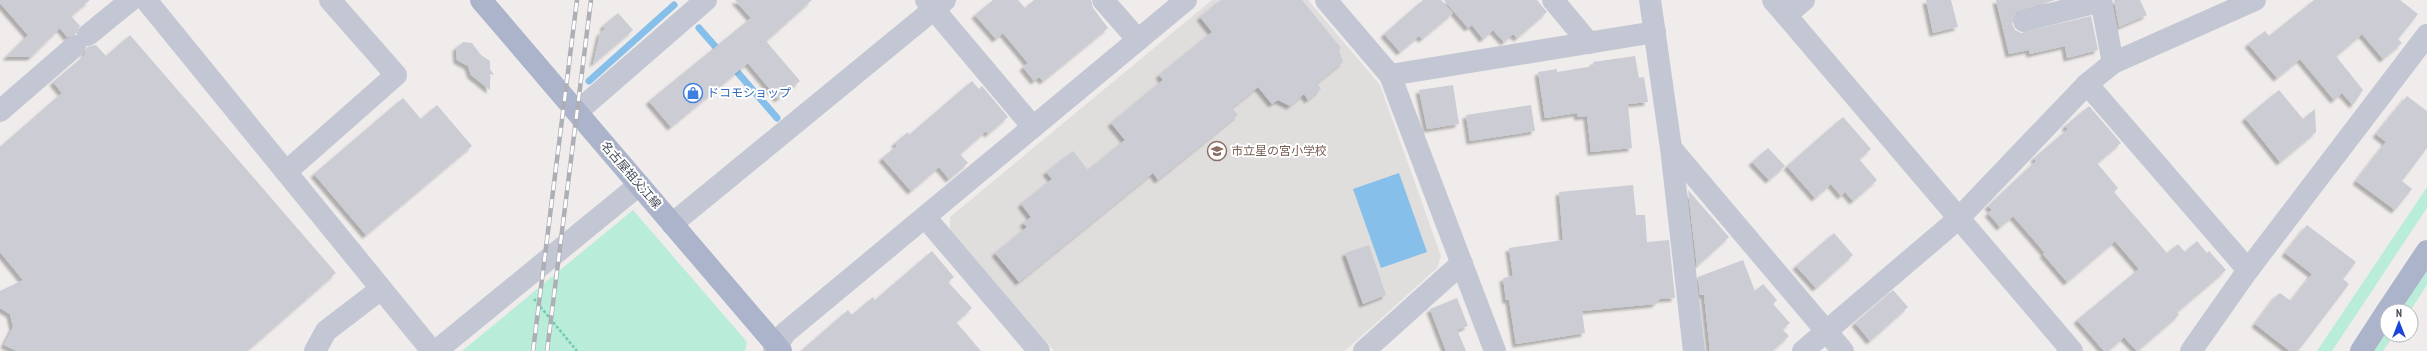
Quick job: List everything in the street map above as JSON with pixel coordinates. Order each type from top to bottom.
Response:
[{"type":"main road","name":"名古屋祖父江線","points":[[481,0],[777,350]]},
{"type":"main road","points":[[2392,303],[2427,251]]},
{"type":"main road","points":[[2361,351],[2379,323]]},
{"type":"street","points":[[0,112],[131,0]]},
{"type":"street","points":[[146,0],[432,351]]},
{"type":"street","points":[[286,172],[396,75],[330,0]]},
{"type":"street","points":[[577,112],[706,0]]},
{"type":"street","points":[[1104,0],[1138,40]]},
{"type":"street","points":[[777,350],[785,334],[1186,0]]},
{"type":"street","points":[[1326,0],[1390,75],[1495,351]]},
{"type":"street","points":[[1552,0],[1589,43]]},
{"type":"street","points":[[1650,0],[1671,148],[1694,351]]},
{"type":"street","points":[[1804,0],[1780,8],[2072,351]]},
{"type":"street","points":[[1803,351],[1958,218],[2087,84],[2113,63],[2255,0]]},
{"type":"street","points":[[2024,22],[2101,1],[2113,63]]},
{"type":"street","points":[[672,224],[935,3],[1033,127]]},
{"type":"street","points":[[1390,75],[1655,32]]},
{"type":"street","points":[[2191,351],[2248,270],[2427,35]]},
{"type":"street","points":[[2087,84],[2248,270]]},
{"type":"street","points":[[1671,148],[1843,351]]},
{"type":"street","points":[[436,351],[639,185]]},
{"type":"street","points":[[925,217],[1038,351]]},
{"type":"street","points":[[1364,351],[1462,263]]},
{"type":"street","points":[[315,351],[326,331],[381,289]]},
{"type":"path","points":[[520,283],[577,351]]},
{"type":"shaded area","name":"市立星の宮小学校","points":[[1212,0],[1308,0],[1380,85],[1441,256],[1437,268],[1345,351],[1054,351],[950,231],[950,217]]},
{"type":"green space","points":[[2427,187],[2427,208],[2332,351],[2317,351]]},
{"type":"green space","points":[[633,210],[747,342],[745,351],[462,351]]},
{"type":"green space","points":[[2427,270],[2427,285],[2415,303],[2405,303]]},
{"type":"green space","points":[[2379,342],[2388,343],[2383,351],[2373,351]]},
{"type":"water","points":[[1399,173],[1427,252],[1381,268],[1353,189]]},
{"type":"building","points":[[0,0],[90,0],[71,16],[80,26],[76,34],[67,37],[60,28],[31,57],[6,57],[28,35],[0,3]]},
{"type":"building","points":[[735,0],[812,0],[766,41],[800,81],[778,99],[748,63],[671,127],[649,101],[751,18]]},
{"type":"building","points":[[993,0],[1018,0],[1025,8],[1034,0],[1091,0],[1093,8],[1108,28],[1043,81],[1039,77],[1034,81],[1023,67],[1028,63],[1003,33],[996,39],[975,15]]},
{"type":"building","points":[[1221,0],[1302,0],[1341,48],[1339,50],[1343,62],[1317,83],[1321,89],[1308,100],[1304,94],[1290,106],[1278,100],[1272,104],[1258,87],[1232,108],[1238,115],[1158,180],[1153,173],[1019,282],[995,253],[1027,227],[1023,223],[1031,217],[1021,204],[1052,179],[1046,172],[1073,151],[1088,170],[1125,140],[1111,123],[1163,80],[1159,75],[1212,32],[1200,17]]},
{"type":"building","points":[[1423,0],[1441,0],[1453,13],[1422,39],[1419,36],[1400,52],[1384,34]]},
{"type":"building","points":[[1444,0],[1537,0],[1547,12],[1517,38],[1513,34],[1504,42],[1493,30],[1483,39],[1472,25],[1468,28]]},
{"type":"building","points":[[1926,0],[1951,0],[1958,27],[1933,33]]},
{"type":"building","points":[[1996,0],[2055,0],[2016,12],[2012,24],[2015,30],[2021,33],[2091,16],[2098,50],[2067,58],[2065,46],[2030,54],[2029,50],[2009,54]]},
{"type":"building","points":[[2114,0],[2140,0],[2147,15],[2119,27]]},
{"type":"building","points":[[2314,0],[2400,0],[2418,14],[2398,39],[2402,43],[2383,59],[2362,34],[2336,56],[2363,90],[2353,105],[2342,93],[2334,100],[2300,59],[2277,78],[2248,44],[2265,31],[2269,36]]},
{"type":"building","points":[[618,13],[633,30],[593,64],[600,33],[605,29],[603,26]]},
{"type":"building","points":[[130,35],[336,273],[247,351],[17,351],[4,345],[13,327],[10,314],[0,308],[0,291],[23,280],[0,252],[0,147],[62,93],[53,82],[84,56],[87,47],[96,45],[106,56]]},
{"type":"building","points":[[463,42],[472,43],[481,55],[490,61],[490,69],[494,75],[490,74],[490,90],[471,75],[468,66],[457,60],[456,48]]},
{"type":"building","points":[[1635,56],[1639,78],[1644,77],[1648,102],[1628,104],[1632,148],[1591,152],[1587,116],[1578,117],[1577,113],[1545,118],[1538,72],[1557,69],[1557,72],[1594,66],[1593,62]]},
{"type":"building","points":[[972,81],[979,89],[982,86],[1008,117],[988,134],[986,131],[960,154],[968,163],[949,179],[939,167],[911,191],[882,158],[897,146],[895,143],[908,132],[909,135]]},
{"type":"building","points":[[1453,85],[1459,124],[1427,129],[1419,90]]},
{"type":"building","points":[[2279,90],[2303,119],[2315,109],[2316,132],[2280,162],[2245,118]]},
{"type":"building","points":[[2407,96],[2427,111],[2427,148],[2402,181],[2412,189],[2395,210],[2356,181],[2386,142],[2376,134]]},
{"type":"building","points":[[403,98],[421,119],[437,105],[472,146],[366,235],[314,174]]},
{"type":"building","points":[[1531,105],[1535,131],[1470,141],[1466,115]]},
{"type":"building","points":[[2089,106],[2121,143],[2097,163],[2118,188],[2114,192],[2167,253],[2178,244],[2185,252],[2197,241],[2207,253],[2209,251],[2226,270],[2177,312],[2179,315],[2137,351],[2124,337],[2108,351],[2104,351],[2077,320],[2139,269],[2115,241],[2067,282],[2043,254],[2045,253],[2013,216],[2000,227],[1988,213],[1992,210],[1988,206],[2036,161],[2034,158],[2068,129],[2065,126]]},
{"type":"building","points":[[1843,117],[1871,149],[1859,159],[1877,180],[1853,201],[1845,192],[1841,196],[1831,184],[1815,198],[1787,166]]},
{"type":"building","points":[[1768,148],[1785,166],[1769,180],[1752,162]]},
{"type":"building","points":[[1633,185],[1636,215],[1645,215],[1647,242],[1669,240],[1675,298],[1660,299],[1655,304],[1582,311],[1585,333],[1516,344],[1509,300],[1506,300],[1503,278],[1513,276],[1509,248],[1563,240],[1559,192]]},
{"type":"building","points":[[1688,190],[1729,237],[1697,266]]},
{"type":"building","points":[[2307,225],[2356,262],[2343,279],[2349,284],[2298,351],[2290,351],[2255,324],[2276,296],[2280,293],[2291,301],[2312,274],[2285,253]]},
{"type":"building","points":[[1834,233],[1853,255],[1816,288],[1796,266]]},
{"type":"building","points":[[1369,245],[1386,295],[1363,304],[1345,253]]},
{"type":"building","points":[[932,251],[954,277],[948,282],[972,308],[956,322],[981,351],[801,351],[848,310],[852,315],[873,297],[875,300]]},
{"type":"building","points":[[1743,260],[1755,291],[1763,284],[1777,300],[1773,304],[1790,323],[1782,329],[1789,336],[1772,351],[1710,351],[1704,295],[1700,295],[1698,277]]},
{"type":"building","points":[[1893,290],[1908,307],[1870,341],[1855,323]]},
{"type":"building","points":[[1457,298],[1468,326],[1457,330],[1466,351],[1446,351],[1430,309]]},
{"type":"waterway","points":[[589,81],[674,5]]},
{"type":"waterway","points":[[699,28],[721,53]]},
{"type":"waterway","points":[[732,66],[777,118]]},
{"type":"railway","points":[[533,351],[577,0]]},
{"type":"railway","points":[[547,351],[591,0]]},
{"type":"place","name":"ドコモショップ","points":[[693,93]]},
{"type":"place","name":"市立星の宮小学校","points":[[1217,151]]}]
